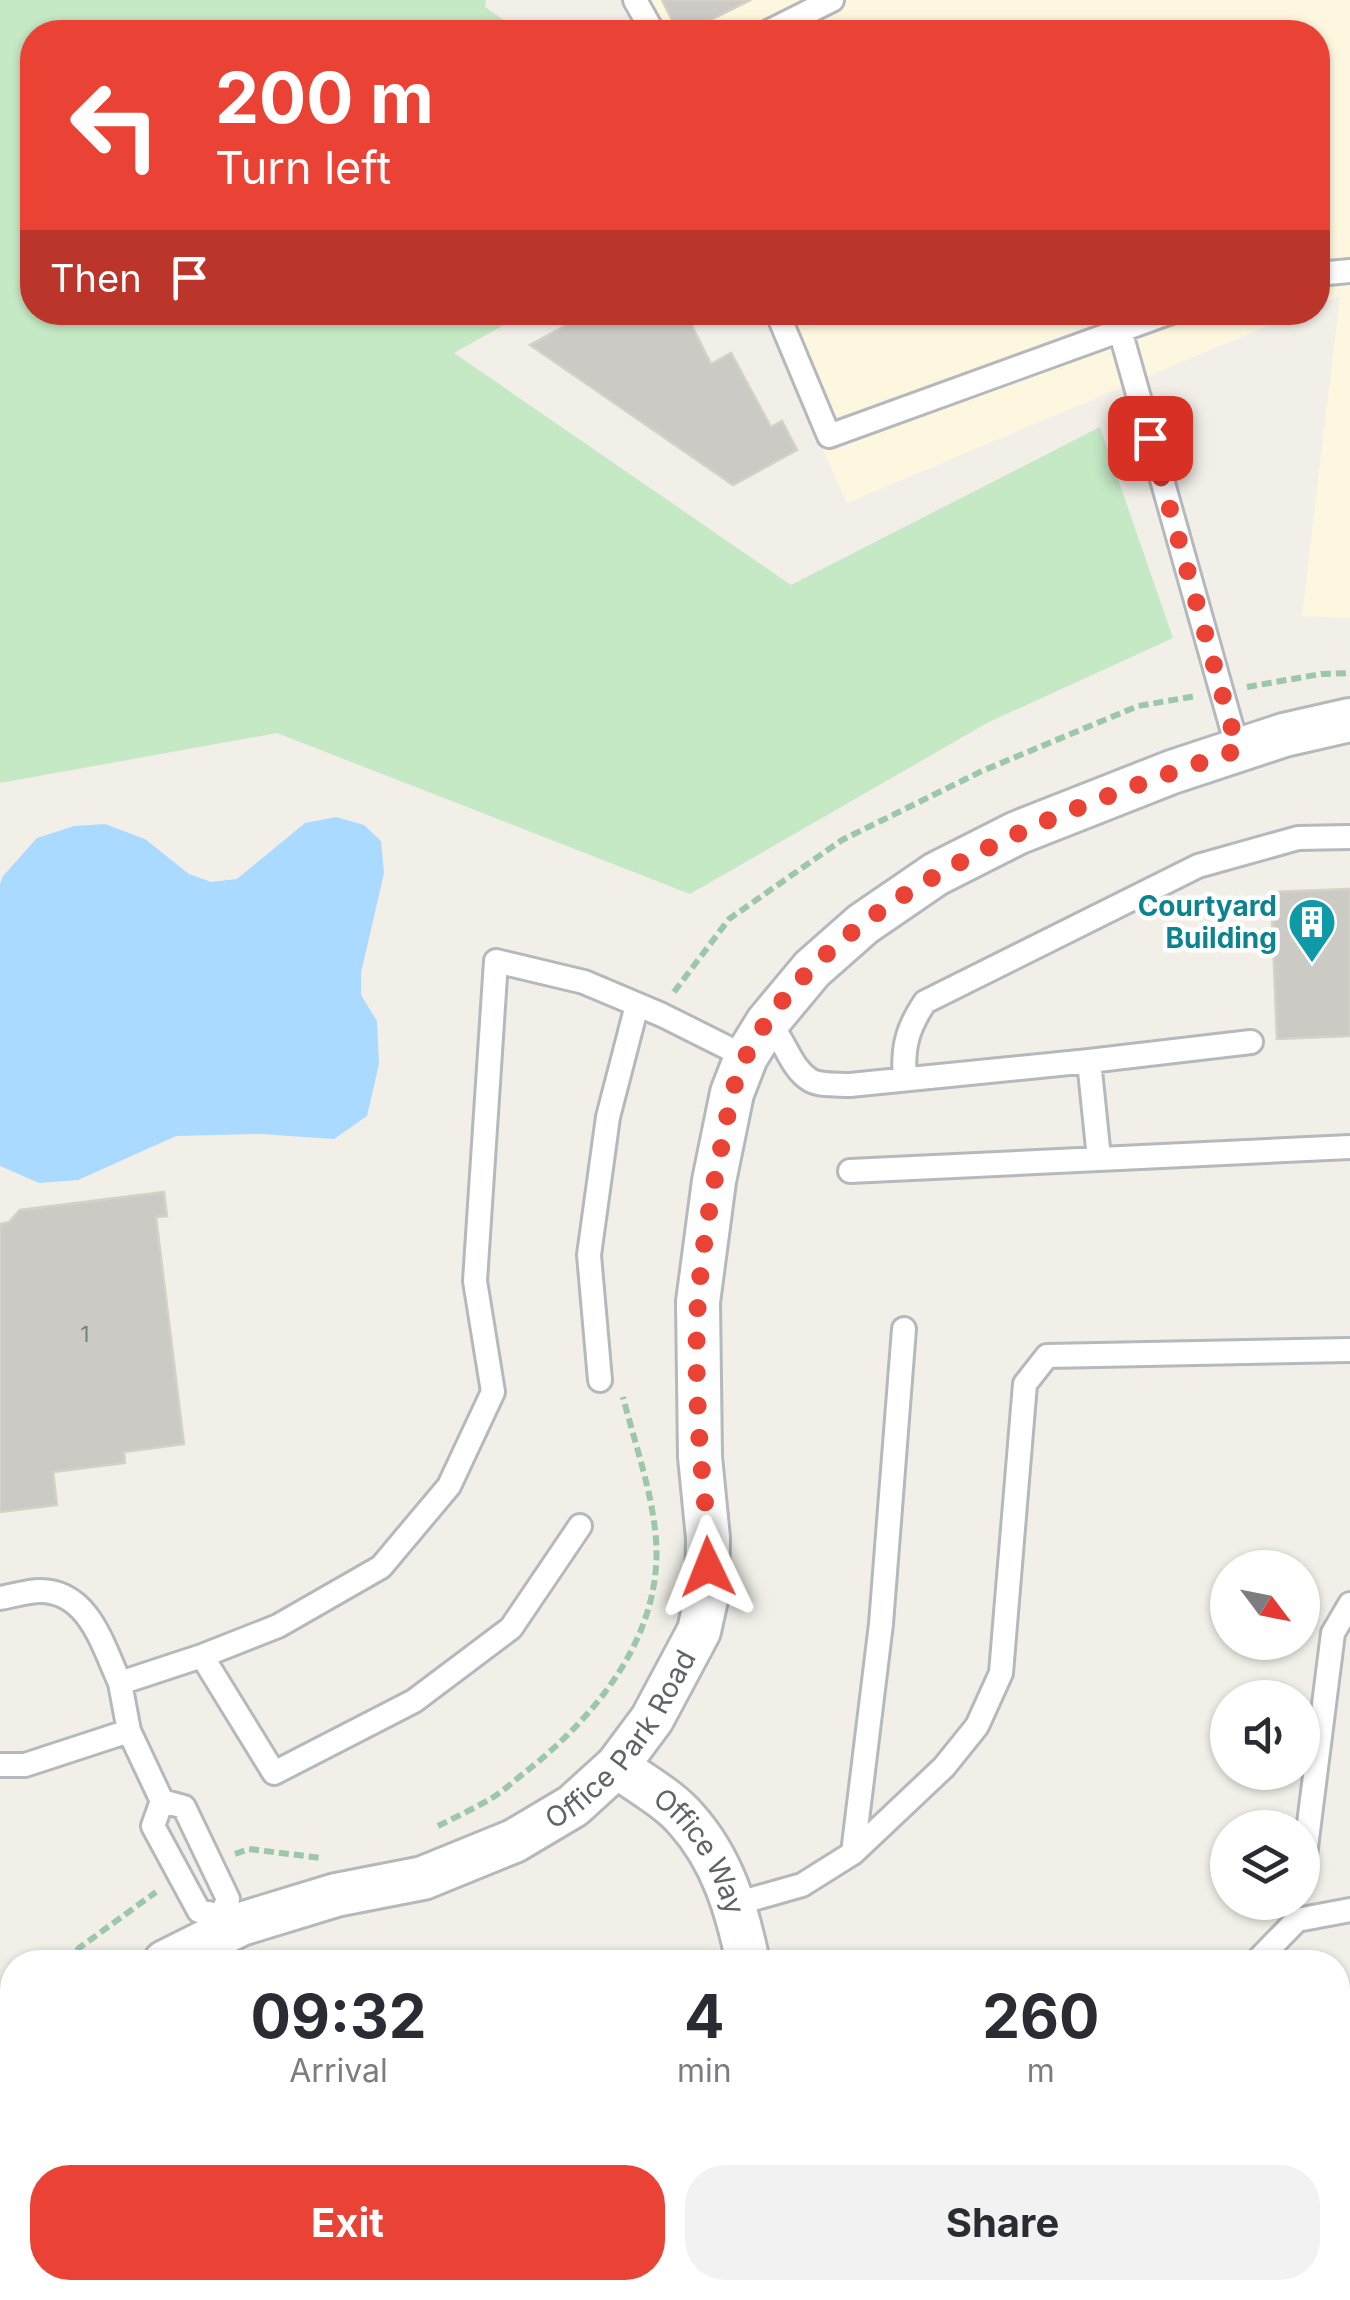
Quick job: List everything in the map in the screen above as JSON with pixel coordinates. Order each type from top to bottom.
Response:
[{"type":"street","name":"Office Park Road","points":[[183,1950],[224,1924],[336,1895],[423,1878],[514,1841],[572,1806],[617,1766],[652,1720],[700,1631],[708,1595],[708,1538],[700,1456],[698,1302],[714,1181],[732,1093],[756,1040],[812,969],[850,935],[936,874],[1017,834],[1172,772],[1284,735],[1350,720]]},
{"type":"street","name":"Office Way","points":[[617,1766],[685,1817],[712,1854],[736,1904],[746,1950]]},
{"type":"lane","points":[[792,20],[832,0]]},
{"type":"lane","points":[[782,325],[829,436],[1134,325]]},
{"type":"lane","points":[[1120,330],[1238,750]]},
{"type":"lane","points":[[905,1078],[903,1052],[911,1023],[925,1002],[1198,866],[1298,838],[1350,836]]},
{"type":"lane","points":[[120,1682],[278,1626],[381,1567],[449,1486],[494,1392],[475,1281],[496,961],[584,982],[637,1005],[756,1040],[781,1035],[794,1064],[812,1082],[850,1085],[1251,1042]]},
{"type":"lane","points":[[600,1380],[588,1255],[608,1117],[637,1005]]},
{"type":"lane","points":[[1090,1061],[1099,1158]]},
{"type":"lane","points":[[850,1171],[1350,1147]]},
{"type":"lane","points":[[853,1852],[880,1624],[904,1329]]},
{"type":"lane","points":[[736,1904],[802,1886],[853,1852],[944,1767],[977,1726],[1001,1673],[1025,1384],[1046,1356],[1350,1350]]},
{"type":"lane","points":[[202,1656],[274,1773],[414,1701],[511,1628],[580,1526]]},
{"type":"lane","points":[[0,1598],[42,1590],[72,1600],[88,1614],[120,1682],[128,1730],[162,1800],[153,1826],[199,1911],[224,1924],[228,1899],[184,1807],[162,1800]]},
{"type":"lane","points":[[1311,1810],[1334,1633],[1348,1606]]},
{"type":"lane","points":[[0,1765],[25,1764],[128,1730]]},
{"type":"lane","points":[[1320,1911],[1350,1910]]},
{"type":"lane","points":[[1266,1950],[1291,1920]]},
{"type":"shaded area","points":[[621,0],[1350,0],[1350,618],[1302,616],[1340,296],[1330,300],[1330,20],[630,20]]},
{"type":"shaded area","points":[[766,325],[1270,325],[847,503]]},
{"type":"green space","points":[[0,0],[486,0],[485,7],[504,20],[20,20],[20,325],[504,325],[454,353],[791,585],[1100,427],[1173,638],[987,723],[690,894],[277,733],[0,783]]},
{"type":"water","points":[[336,817],[364,825],[381,841],[384,873],[361,973],[361,995],[377,1021],[379,1064],[367,1116],[334,1139],[260,1134],[176,1136],[78,1180],[39,1183],[0,1166],[0,884],[37,838],[74,826],[105,824],[145,839],[189,874],[211,882],[237,879],[305,823]]},
{"type":"building","points":[[662,0],[751,0],[710,20],[672,20]]},
{"type":"building","points":[[567,325],[692,325],[711,364],[731,353],[771,427],[782,421],[797,450],[733,485],[530,345]]},
{"type":"building","name":"Courtyard Building","points":[[1350,889],[1350,1036],[1277,1039],[1271,892]]},
{"type":"building","points":[[164,1192],[167,1216],[156,1217],[184,1444],[124,1452],[125,1463],[53,1472],[57,1505],[0,1512],[0,1224],[9,1222],[20,1210]]},
{"type":"place","name":"Courtyard Building","points":[[1312,964]]},
{"type":"route","points":[[708,1567],[700,1456],[698,1302],[714,1181],[732,1093],[746,1057],[767,1023],[812,969],[838,946],[936,874],[1017,834],[1238,750],[1150,438]]}]
